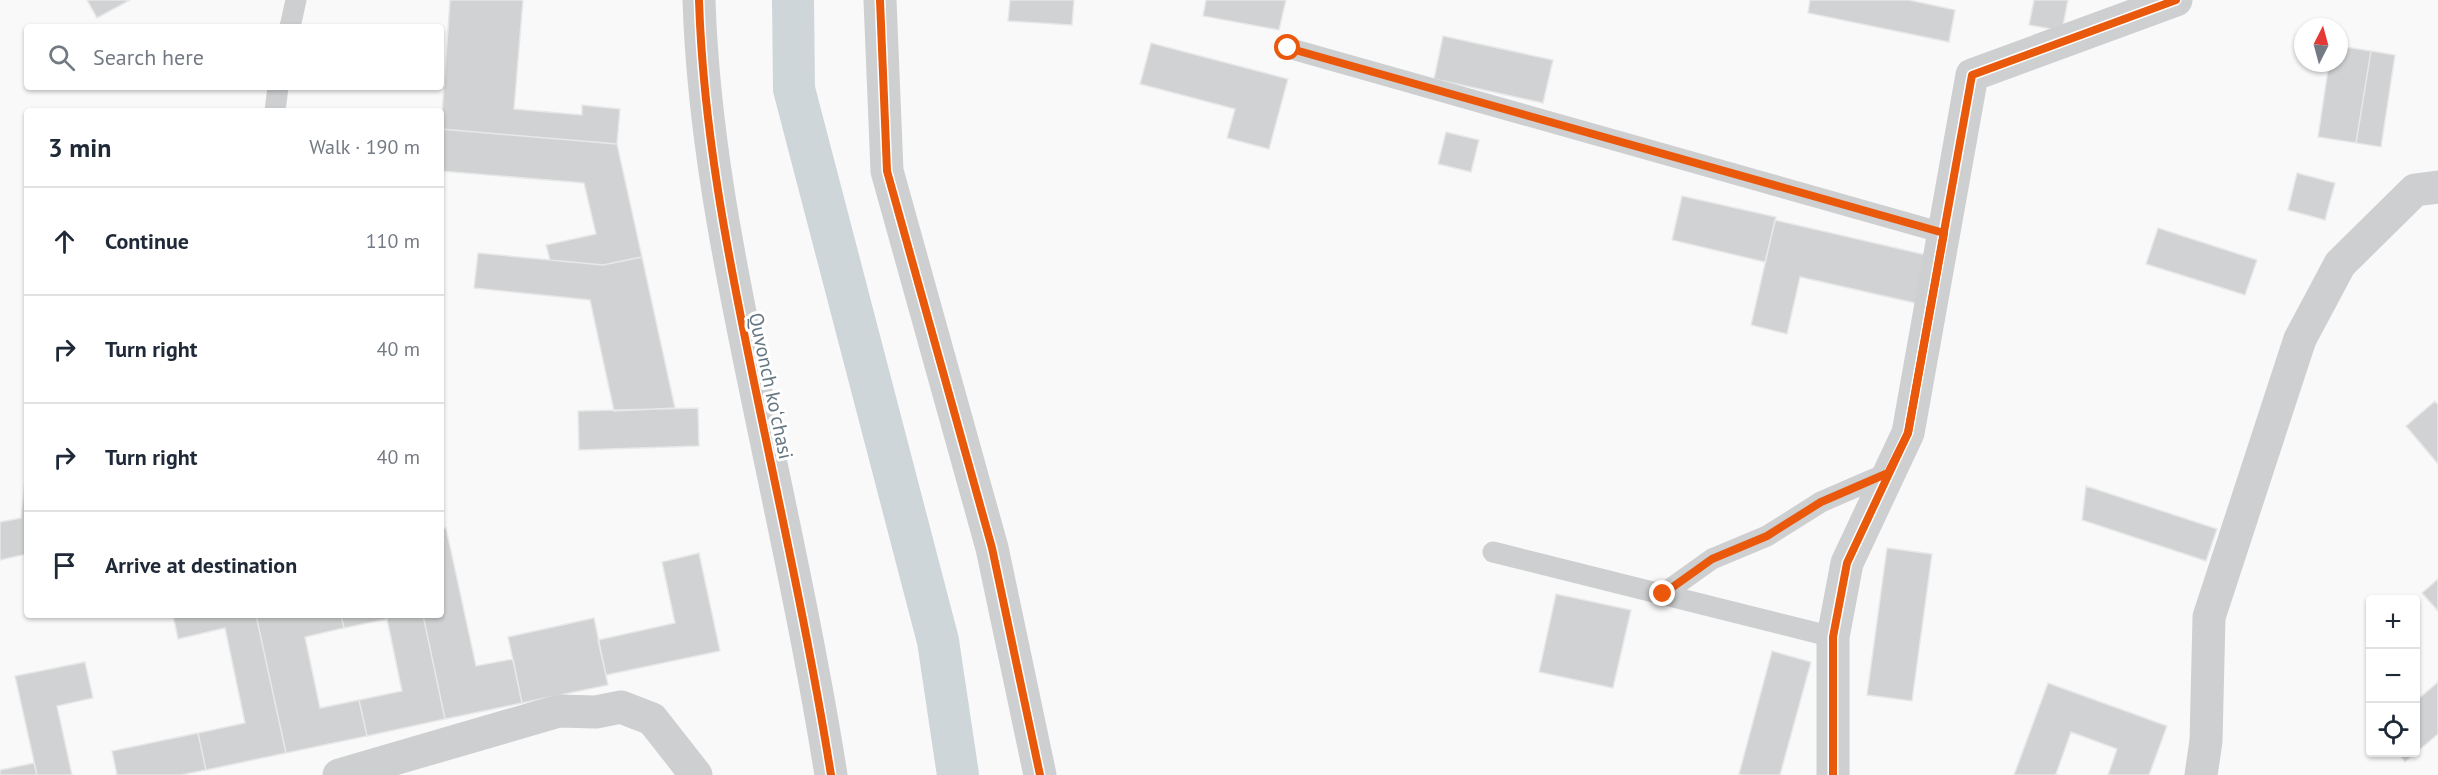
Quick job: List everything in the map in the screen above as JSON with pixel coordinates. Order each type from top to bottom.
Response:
[{"type":"street","name":"Quvonch koʻchasi","points":[[699,0],[701,57],[712,157],[740,314],[819,699],[831,775]]},
{"type":"street","points":[[880,0],[886,171],[992,548],[1040,775]]},
{"type":"street","points":[[1833,775],[1833,637],[1847,563],[1908,433],[1972,75],[2176,0]]},
{"type":"street","points":[[2201,775],[2206,741],[2209,617],[2300,339],[2340,264],[2415,190],[2438,187]]},
{"type":"street","points":[[339,775],[559,711],[596,712],[621,707],[652,719],[696,775]]},
{"type":"lane","points":[[291,24],[297,0]]},
{"type":"lane","points":[[1288,48],[1944,233]]},
{"type":"lane","points":[[275,108],[278,90]]},
{"type":"lane","points":[[1663,594],[1712,559],[1767,536],[1821,502],[1888,473]]},
{"type":"lane","points":[[1492,552],[1833,637]]},
{"type":"building","points":[[87,0],[130,0],[97,18]]},
{"type":"building","points":[[450,0],[523,0],[514,109],[582,115],[582,105],[620,109],[617,144],[444,129],[444,86]]},
{"type":"building","points":[[1010,0],[1074,0],[1072,25],[1008,21]]},
{"type":"building","points":[[1206,0],[1286,0],[1279,30],[1203,16]]},
{"type":"building","points":[[1810,0],[1909,0],[1955,10],[1949,42],[1808,13]]},
{"type":"building","points":[[2034,0],[2068,0],[2062,31],[2029,25]]},
{"type":"building","points":[[1443,36],[1553,60],[1543,103],[1434,79]]},
{"type":"building","points":[[1151,43],[1288,79],[1269,149],[1227,138],[1235,109],[1140,84]]},
{"type":"building","points":[[2348,47],[2371,51],[2356,143],[2318,137],[2328,72],[2348,72]]},
{"type":"building","points":[[2371,51],[2395,55],[2381,147],[2356,143]]},
{"type":"building","points":[[444,129],[617,144],[642,257],[603,265],[550,260],[546,245],[596,234],[584,183],[444,171]]},
{"type":"building","points":[[1446,132],[1479,140],[1471,172],[1438,164]]},
{"type":"building","points":[[2297,173],[2335,183],[2325,220],[2288,210]]},
{"type":"building","points":[[1682,196],[1776,217],[1765,262],[1672,240]]},
{"type":"building","points":[[1775,220],[1935,257],[1924,305],[1800,277],[1787,334],[1751,325]]},
{"type":"building","points":[[2158,228],[2257,260],[2245,295],[2146,264]]},
{"type":"building","points":[[478,253],[603,265],[642,257],[675,408],[614,411],[590,300],[474,288]]},
{"type":"building","points":[[2435,401],[2438,405],[2438,464],[2406,426]]},
{"type":"building","points":[[698,408],[699,446],[579,450],[578,411]]},
{"type":"building","points":[[2086,486],[2217,529],[2206,561],[2082,520]]},
{"type":"building","points":[[24,489],[24,555],[0,560],[0,522],[21,518]]},
{"type":"building","points":[[444,528],[446,528],[476,666],[513,659],[522,703],[445,719],[424,618],[444,618]]},
{"type":"building","points":[[1887,548],[1932,554],[1912,701],[1867,695]]},
{"type":"building","points":[[699,553],[720,651],[606,675],[598,640],[675,623],[662,562]]},
{"type":"building","points":[[2438,579],[2438,611],[2422,593]]},
{"type":"building","points":[[1556,594],[1631,610],[1613,688],[1539,672]]},
{"type":"building","points":[[174,618],[257,618],[286,753],[206,770],[198,733],[245,723],[225,628],[178,639]]},
{"type":"building","points":[[257,618],[342,618],[344,628],[305,637],[320,708],[359,700],[367,736],[286,753]]},
{"type":"building","points":[[342,618],[424,618],[445,719],[367,736],[359,700],[402,691],[387,619],[344,628]]},
{"type":"building","points":[[594,618],[608,685],[522,703],[508,637]]},
{"type":"building","points":[[1772,651],[1811,662],[1780,775],[1742,775],[1739,774]]},
{"type":"building","points":[[85,662],[93,698],[57,706],[72,775],[37,775],[15,676]]},
{"type":"building","points":[[2438,682],[2438,734],[2420,749],[2420,703],[2420,698]]},
{"type":"building","points":[[2048,683],[2167,726],[2149,775],[2108,775],[2117,749],[2071,732],[2056,774],[2058,775],[2014,775]]},
{"type":"building","points":[[198,733],[206,770],[181,775],[117,775],[112,751]]},
{"type":"building","points":[[2401,757],[2411,757],[2405,762]]},
{"type":"building","points":[[34,763],[37,775],[0,775],[0,770]]},
{"type":"waterway","points":[[793,0],[794,89],[938,641],[958,775]]},
{"type":"cycle path","points":[[699,0],[701,48],[711,144],[726,240],[805,627],[831,775]]},
{"type":"cycle path","points":[[880,0],[887,171],[992,548],[1040,775]]},
{"type":"cycle path","points":[[1833,775],[1833,637],[1847,563],[1908,433],[1972,75],[2176,0]]},
{"type":"route","points":[[1288,48],[1944,233],[1908,433],[1888,473],[1821,502],[1767,536],[1712,559],[1663,594]]}]
